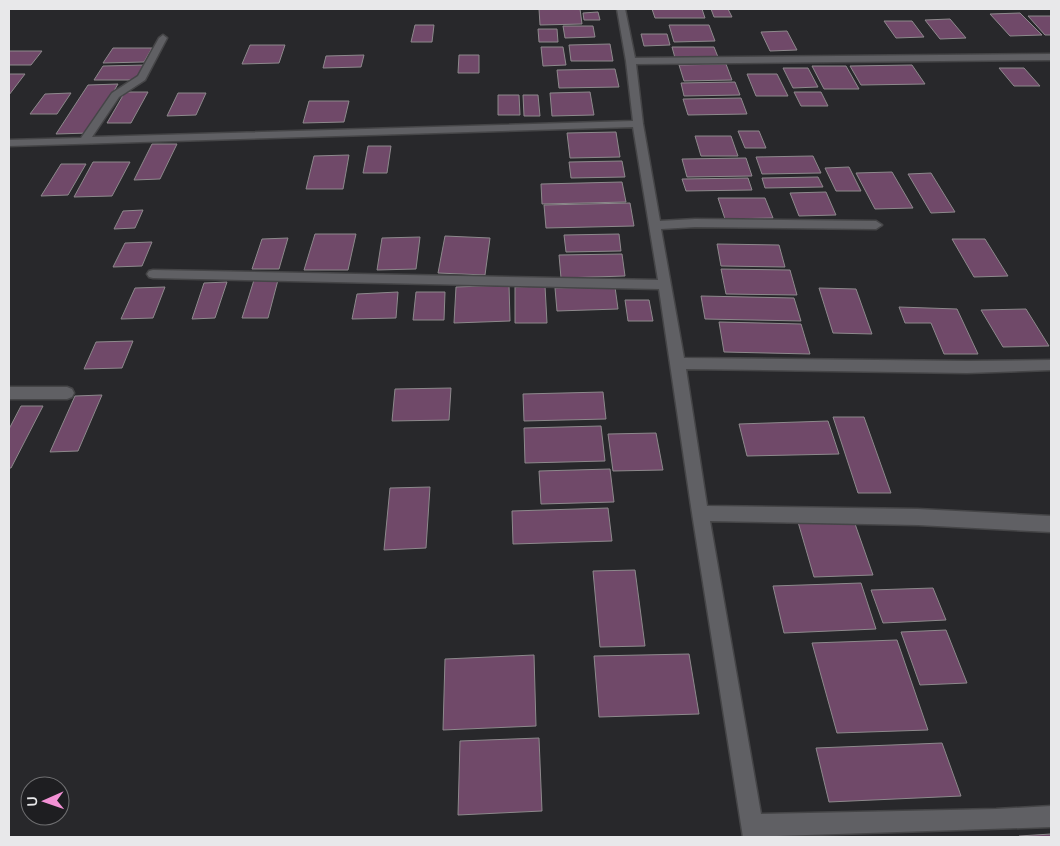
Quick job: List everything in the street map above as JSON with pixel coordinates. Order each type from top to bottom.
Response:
[{"type":"street","points":[[621,9],[631,61],[638,124],[663,285],[753,831],[1051,817]]},
{"type":"street","points":[[85,140],[115,95],[142,78],[163,38]]},
{"type":"street","points":[[631,61],[1051,57]]},
{"type":"street","points":[[9,143],[638,124]]},
{"type":"street","points":[[654,225],[695,223],[876,225]]},
{"type":"street","points":[[153,274],[663,285]]},
{"type":"street","points":[[676,363],[967,368],[1051,365]]},
{"type":"street","points":[[9,394],[67,393]]},
{"type":"street","points":[[700,513],[918,517],[1051,524]]},
{"type":"building","points":[[539,9],[580,9],[582,24],[540,25]]},
{"type":"building","points":[[652,9],[702,9],[705,18],[655,18]]},
{"type":"building","points":[[711,9],[728,9],[732,17],[714,17]]},
{"type":"building","points":[[598,12],[600,20],[584,20],[583,13]]},
{"type":"building","points":[[1020,13],[1042,35],[1010,36],[990,14]]},
{"type":"building","points":[[1028,16],[1051,16],[1051,35],[1045,35]]},
{"type":"building","points":[[950,19],[966,38],[940,39],[925,20]]},
{"type":"building","points":[[884,21],[912,21],[924,37],[896,38]]},
{"type":"building","points":[[415,25],[434,25],[432,42],[411,42]]},
{"type":"building","points":[[669,25],[709,25],[715,41],[674,42]]},
{"type":"building","points":[[563,26],[593,26],[595,37],[565,38]]},
{"type":"building","points":[[538,29],[557,29],[558,42],[539,42]]},
{"type":"building","points":[[787,31],[797,50],[770,51],[761,32]]},
{"type":"building","points":[[641,34],[667,34],[670,45],[644,46]]},
{"type":"building","points":[[610,44],[613,61],[571,61],[569,45]]},
{"type":"building","points":[[250,45],[285,45],[279,63],[242,64]]},
{"type":"building","points":[[541,47],[563,47],[566,65],[543,66]]},
{"type":"building","points":[[672,47],[714,47],[718,57],[675,58]]},
{"type":"building","points":[[113,48],[152,48],[144,62],[103,63]]},
{"type":"building","points":[[9,51],[42,51],[31,65],[9,65]]},
{"type":"building","points":[[364,55],[361,67],[323,68],[326,56]]},
{"type":"building","points":[[459,55],[479,55],[479,73],[458,73]]},
{"type":"building","points":[[726,64],[732,80],[684,81],[679,65]]},
{"type":"building","points":[[146,65],[138,80],[94,80],[103,66]]},
{"type":"building","points":[[912,65],[925,84],[861,85],[850,66]]},
{"type":"building","points":[[812,66],[846,66],[859,89],[824,89]]},
{"type":"building","points":[[783,68],[808,68],[818,87],[793,88]]},
{"type":"building","points":[[999,68],[1024,68],[1040,86],[1014,86]]},
{"type":"building","points":[[615,69],[619,87],[559,88],[557,70]]},
{"type":"building","points":[[9,74],[25,74],[9,95]]},
{"type":"building","points":[[747,74],[777,74],[788,96],[756,96]]},
{"type":"building","points":[[735,82],[740,95],[684,96],[681,83]]},
{"type":"building","points":[[118,84],[89,133],[56,134],[88,85]]},
{"type":"building","points":[[125,92],[148,92],[131,123],[107,123]]},
{"type":"building","points":[[590,92],[594,115],[552,116],[550,93]]},
{"type":"building","points":[[794,92],[821,92],[828,106],[801,106]]},
{"type":"building","points":[[71,93],[57,114],[30,114],[45,94]]},
{"type":"building","points":[[178,93],[206,93],[196,115],[167,116]]},
{"type":"building","points":[[498,95],[519,95],[520,115],[498,115]]},
{"type":"building","points":[[523,95],[538,95],[540,116],[524,116]]},
{"type":"building","points":[[741,98],[747,114],[688,115],[683,99]]},
{"type":"building","points":[[309,101],[349,101],[344,122],[303,123]]},
{"type":"building","points":[[738,131],[759,131],[766,148],[745,148]]},
{"type":"building","points":[[616,132],[620,157],[570,158],[567,133]]},
{"type":"building","points":[[695,136],[731,136],[738,156],[701,156]]},
{"type":"building","points":[[152,144],[177,144],[160,179],[134,180]]},
{"type":"building","points":[[368,146],[391,146],[387,173],[363,173]]},
{"type":"building","points":[[349,155],[343,189],[306,189],[314,156]]},
{"type":"building","points":[[813,156],[821,173],[762,174],[756,157]]},
{"type":"building","points":[[746,158],[752,176],[687,177],[682,159]]},
{"type":"building","points":[[622,161],[625,177],[571,178],[569,162]]},
{"type":"building","points":[[93,162],[130,162],[112,196],[74,197]]},
{"type":"building","points":[[61,164],[86,164],[68,195],[41,196]]},
{"type":"building","points":[[849,167],[861,191],[836,191],[825,168]]},
{"type":"building","points":[[892,172],[913,208],[875,209],[856,173]]},
{"type":"building","points":[[931,173],[955,212],[931,213],[908,174]]},
{"type":"building","points":[[818,177],[823,187],[765,188],[762,178]]},
{"type":"building","points":[[748,178],[752,190],[686,191],[682,179]]},
{"type":"building","points":[[622,182],[626,202],[542,204],[541,184]]},
{"type":"building","points":[[826,192],[836,215],[799,216],[790,193]]},
{"type":"building","points":[[718,198],[765,198],[773,218],[725,219]]},
{"type":"building","points":[[630,203],[634,226],[546,228],[544,205]]},
{"type":"building","points":[[143,210],[135,228],[114,229],[123,211]]},
{"type":"building","points":[[315,234],[356,234],[348,270],[304,270]]},
{"type":"building","points":[[619,234],[621,251],[566,252],[564,235]]},
{"type":"building","points":[[445,236],[490,238],[485,275],[438,273]]},
{"type":"building","points":[[420,237],[416,269],[377,270],[382,238]]},
{"type":"building","points":[[288,238],[279,269],[252,269],[262,239]]},
{"type":"building","points":[[952,239],[985,239],[1008,276],[974,277]]},
{"type":"building","points":[[152,242],[142,266],[113,267],[125,243]]},
{"type":"building","points":[[717,244],[779,245],[785,267],[721,266]]},
{"type":"building","points":[[622,254],[625,276],[561,278],[559,255]]},
{"type":"building","points":[[721,269],[790,270],[797,295],[726,294]]},
{"type":"building","points":[[254,280],[278,280],[268,318],[242,318]]},
{"type":"building","points":[[227,282],[215,318],[192,319],[204,283]]},
{"type":"building","points":[[509,285],[510,321],[454,323],[456,287]]},
{"type":"building","points":[[545,286],[547,323],[515,323],[515,287]]},
{"type":"building","points":[[165,287],[153,318],[121,319],[135,288]]},
{"type":"building","points":[[615,287],[618,309],[557,311],[555,288]]},
{"type":"building","points":[[819,288],[856,289],[872,334],[833,333]]},
{"type":"building","points":[[398,292],[396,318],[352,319],[357,294]]},
{"type":"building","points":[[416,292],[445,292],[444,320],[413,320]]},
{"type":"building","points":[[701,296],[794,298],[801,321],[705,319]]},
{"type":"building","points":[[625,300],[649,300],[653,321],[628,321]]},
{"type":"building","points":[[899,307],[957,309],[978,354],[944,354],[931,323],[905,323]]},
{"type":"building","points":[[1026,309],[1049,346],[1003,347],[981,310]]},
{"type":"building","points":[[719,322],[801,324],[810,354],[724,352]]},
{"type":"building","points":[[133,341],[122,368],[84,369],[96,342]]},
{"type":"building","points":[[451,388],[449,420],[392,421],[395,389]]},
{"type":"building","points":[[603,392],[606,419],[524,421],[523,394]]},
{"type":"building","points":[[102,395],[78,451],[50,452],[75,396]]},
{"type":"building","points":[[21,406],[43,406],[11,468],[9,468],[9,429]]},
{"type":"building","points":[[833,417],[864,417],[891,493],[858,493]]},
{"type":"building","points":[[828,421],[839,454],[747,456],[739,424]]},
{"type":"building","points":[[601,426],[605,461],[525,463],[524,428]]},
{"type":"building","points":[[656,433],[663,470],[613,471],[608,434]]},
{"type":"building","points":[[610,469],[614,502],[541,504],[539,471]]},
{"type":"building","points":[[430,487],[426,548],[384,550],[390,488]]},
{"type":"building","points":[[608,508],[612,541],[513,544],[512,511]]},
{"type":"building","points":[[854,521],[873,575],[814,577],[798,522]]},
{"type":"building","points":[[635,570],[645,646],[600,647],[593,571]]},
{"type":"building","points":[[861,583],[876,629],[784,633],[773,586]]},
{"type":"building","points":[[933,588],[946,620],[883,623],[871,590]]},
{"type":"building","points":[[946,630],[967,683],[920,685],[901,632]]},
{"type":"building","points":[[897,640],[928,730],[837,733],[812,643]]},
{"type":"building","points":[[689,654],[699,714],[599,717],[594,656]]},
{"type":"building","points":[[534,655],[536,726],[443,730],[445,659]]},
{"type":"building","points":[[539,738],[542,811],[458,815],[460,741]]},
{"type":"building","points":[[942,743],[961,796],[829,802],[816,748]]},
{"type":"building","points":[[1051,834],[1051,837],[1019,836]]}]
